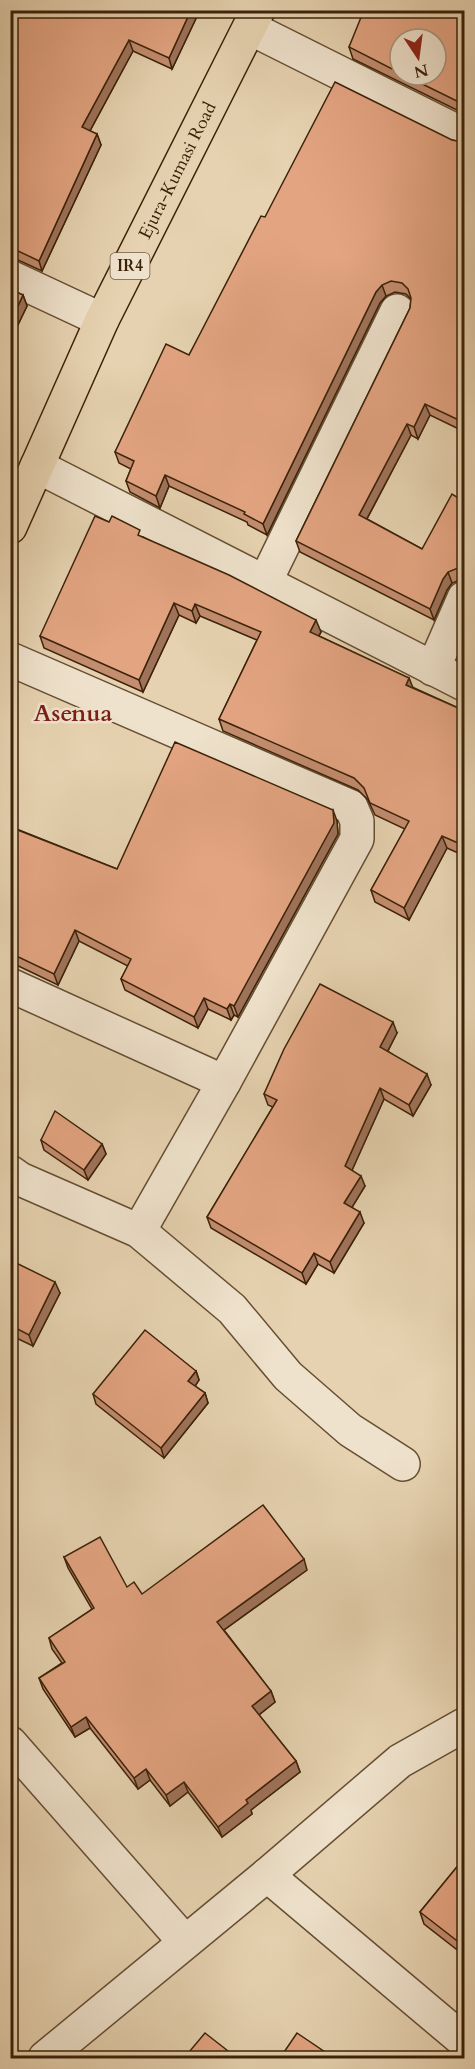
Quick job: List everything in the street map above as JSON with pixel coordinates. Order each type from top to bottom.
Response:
[{"type":"main road","name":"Ejura-Kumasi Road","points":[[10,527],[102,320],[254,19]]},
{"type":"street","points":[[254,19],[465,135]]},
{"type":"street","points":[[10,278],[102,320]]},
{"type":"street","points":[[265,582],[398,311]]},
{"type":"street","points":[[37,466],[465,684]]},
{"type":"street","points":[[433,669],[465,598]]},
{"type":"street","points":[[10,659],[351,807],[357,821],[357,838],[224,1082],[139,1231]]},
{"type":"street","points":[[10,985],[224,1082]]},
{"type":"street","points":[[10,1172],[20,1179],[139,1231],[232,1309],[288,1376],[350,1430],[403,1464]]},
{"type":"street","points":[[45,2058],[267,1875],[400,1761],[465,1725]]},
{"type":"street","points":[[10,1743],[185,1942]]},
{"type":"street","points":[[267,1875],[465,2041]]},
{"type":"building","points":[[10,10],[191,10],[169,58],[129,40],[82,127],[97,134],[39,261],[10,249]]},
{"type":"building","points":[[364,10],[465,10],[465,105],[428,87],[448,87],[448,27],[388,27],[388,67],[349,47]]},
{"type":"building","points":[[335,82],[452,140],[465,141],[465,423],[425,404],[414,427],[407,424],[359,515],[422,549],[452,494],[465,502],[465,569],[458,568],[448,572],[430,609],[296,541],[410,308],[411,298],[408,289],[402,283],[391,281],[382,285],[376,292],[263,524],[244,514],[245,512],[165,475],[156,496],[126,481],[134,461],[115,452],[166,344],[189,355],[261,216],[265,217]]},
{"type":"building","points":[[10,289],[23,295],[11,321],[10,320]]},
{"type":"building","points":[[95,516],[109,522],[112,516],[140,530],[138,535],[229,575],[316,620],[310,632],[409,678],[406,685],[465,711],[465,846],[442,836],[404,908],[371,890],[409,821],[370,803],[364,788],[354,778],[219,719],[261,632],[195,604],[192,611],[174,603],[139,680],[40,636]]},
{"type":"building","points":[[175,742],[333,810],[334,823],[234,1006],[230,1004],[227,1009],[204,998],[194,1017],[121,979],[131,959],[75,930],[54,974],[10,953],[10,827],[117,869]]},
{"type":"building","points":[[320,984],[393,1022],[380,1047],[427,1074],[409,1105],[380,1088],[345,1166],[361,1176],[344,1203],[360,1212],[330,1262],[314,1253],[302,1273],[207,1217],[277,1100],[264,1094],[284,1049]]},
{"type":"building","points":[[55,1111],[102,1144],[84,1170],[41,1140]]},
{"type":"building","points":[[10,1260],[55,1282],[29,1335],[10,1325]]},
{"type":"building","points":[[145,1330],[196,1371],[188,1381],[205,1393],[161,1448],[93,1394]]},
{"type":"building","points":[[263,1505],[304,1559],[217,1622],[271,1691],[252,1706],[296,1761],[246,1800],[248,1803],[218,1827],[184,1782],[166,1795],[146,1769],[134,1778],[86,1717],[71,1727],[39,1678],[65,1662],[49,1638],[94,1608],[64,1557],[100,1537],[127,1587],[134,1582],[142,1594]]},
{"type":"building","points":[[465,1857],[465,1947],[420,1912]]},
{"type":"building","points":[[205,2033],[237,2058],[184,2058]]},
{"type":"building","points":[[297,2033],[325,2052],[321,2058],[280,2058]]},
{"type":"district","name":"Asenua","points":[[73,713]]}]
